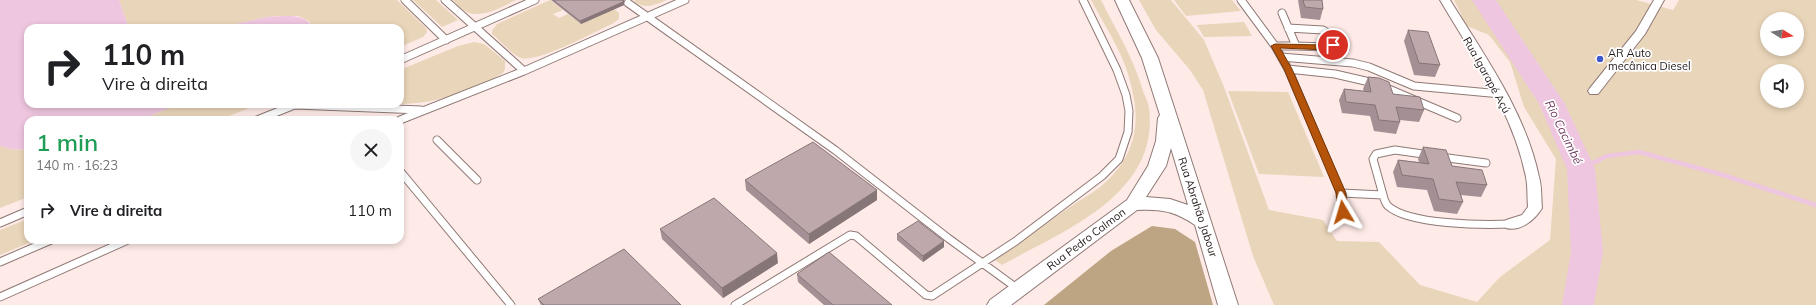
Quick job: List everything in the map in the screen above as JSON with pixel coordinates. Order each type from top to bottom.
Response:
[{"type":"street","name":"Rua Abrahão Jabour","points":[[1122,0],[1150,58],[1228,305]]},
{"type":"street","name":"Rua Igarapé Açú","points":[[1445,0],[1501,94],[1522,141],[1532,175],[1535,208],[1527,218],[1511,224]]},
{"type":"street","points":[[1594,91],[1641,32],[1659,0]]},
{"type":"street","name":"Rua Abrahão Jabour","points":[[1133,204],[1157,166],[1164,141],[1166,109]]},
{"type":"street","name":"Rua Pedro Calmon","points":[[997,305],[1133,204],[1158,202],[1177,206],[1203,222]]},
{"type":"lane","points":[[405,0],[446,40]]},
{"type":"lane","points":[[445,0],[524,71]]},
{"type":"lane","points":[[404,58],[535,0]]},
{"type":"lane","points":[[404,118],[524,71],[685,0]]},
{"type":"lane","points":[[735,305],[850,235],[856,236],[928,296],[936,294],[1016,241],[1102,176],[1119,159],[1125,146],[1128,132],[1129,111],[1126,95],[1117,70],[1083,0]]},
{"type":"lane","points":[[1242,0],[1275,46],[1288,69],[1341,193],[1343,212]]},
{"type":"lane","points":[[628,3],[815,136],[921,215],[982,264],[1018,289]]},
{"type":"lane","points":[[1282,14],[1296,46]]},
{"type":"lane","points":[[1275,46],[1328,47],[1333,45],[1328,33],[1323,30],[1288,28]]},
{"type":"lane","points":[[1282,57],[1349,62],[1374,68],[1403,83],[1414,86],[1501,94]]},
{"type":"lane","points":[[1288,69],[1335,74],[1364,80],[1457,118]]},
{"type":"lane","points":[[267,116],[286,108]]},
{"type":"lane","points":[[382,108],[425,110]]},
{"type":"lane","points":[[437,140],[477,180]]},
{"type":"lane","points":[[1486,163],[1395,151],[1380,152],[1376,154],[1373,159],[1386,205],[1395,211],[1412,216],[1474,224],[1511,224]]},
{"type":"lane","points":[[404,177],[511,305]]},
{"type":"lane","points":[[1341,193],[1383,195]]},
{"type":"lane","points":[[0,223],[24,214]]},
{"type":"lane","points":[[0,262],[42,244]]},
{"type":"lane","points":[[0,297],[119,244]]},
{"type":"shaded area","points":[[0,0],[119,0],[128,24],[24,24],[24,108],[169,108],[150,116],[24,116],[24,150],[11,149],[0,146]]},
{"type":"shaded area","points":[[119,0],[397,0],[426,28],[427,32],[423,37],[404,45],[404,24],[311,24],[309,21],[298,16],[285,16],[267,17],[236,24],[128,24]]},
{"type":"shaded area","points":[[413,0],[436,0],[458,20],[442,27]]},
{"type":"shaded area","points":[[453,0],[516,0],[486,13],[473,14],[465,11]]},
{"type":"shaded area","points":[[550,0],[563,10],[553,14],[559,18],[568,14],[581,24],[614,9],[619,13],[619,19],[612,24],[553,52],[529,58],[521,58],[517,56],[492,34],[492,31],[497,24]]},
{"type":"shaded area","points":[[667,0],[654,5],[646,6],[638,4],[634,1]]},
{"type":"shaded area","points":[[1091,0],[1101,0],[1135,68],[1149,108],[1148,138],[1139,164],[1123,187],[1102,206],[1078,223],[1002,265],[995,260],[1106,182],[1120,165],[1128,152],[1133,139],[1136,112],[1131,83],[1119,51]]},
{"type":"shaded area","points":[[1139,0],[1171,0],[1204,40],[1224,87],[1269,210],[1323,220],[1337,241],[1379,242],[1420,285],[1477,302],[1500,277],[1550,240],[1556,159],[1524,107],[1510,62],[1489,35],[1462,24],[1461,14],[1454,0],[1636,0],[1673,10],[1679,0],[1816,0],[1816,305],[1274,305],[1253,256],[1203,90],[1190,70],[1156,30]]},
{"type":"shaded area","points":[[1174,0],[1232,0],[1241,11],[1186,16]]},
{"type":"shaded area","points":[[294,16],[305,19],[311,24],[236,24],[267,17]]},
{"type":"shaded area","points":[[1244,22],[1252,36],[1204,37],[1197,25]]},
{"type":"shaded area","points":[[474,42],[484,44],[505,61],[505,69],[503,73],[475,87],[425,102],[404,104],[404,68],[458,46]]},
{"type":"shaded area","points":[[1228,91],[1288,92],[1324,177],[1259,174]]},
{"type":"shaded area","points":[[169,108],[249,108],[229,116],[150,116]]},
{"type":"shaded area","points":[[0,146],[11,149],[24,150],[24,199],[0,208]]},
{"type":"shaded area","points":[[24,221],[24,244],[26,244],[0,255],[0,230]]},
{"type":"shaded area","points":[[1152,226],[1175,229],[1195,242],[1213,305],[1044,305],[1111,251]]},
{"type":"building","points":[[553,0],[623,0],[623,2],[580,21]]},
{"type":"building","points":[[1303,0],[1322,0],[1323,9],[1305,7]]},
{"type":"building","points":[[1408,30],[1428,32],[1440,65],[1419,63]]},
{"type":"building","points":[[1368,77],[1379,78],[1389,82],[1393,94],[1420,97],[1424,110],[1396,107],[1400,122],[1379,120],[1375,105],[1346,102],[1344,89],[1371,92]]},
{"type":"building","points":[[813,142],[877,190],[809,234],[745,180]]},
{"type":"building","points":[[1423,147],[1446,150],[1452,166],[1482,170],[1487,185],[1456,182],[1463,202],[1439,199],[1433,179],[1402,175],[1398,160],[1429,164]]},
{"type":"building","points":[[714,198],[777,253],[722,288],[660,229]]},
{"type":"building","points":[[918,221],[944,241],[923,256],[897,234]]},
{"type":"building","points":[[624,249],[681,305],[544,305],[538,299]]},
{"type":"building","points":[[829,252],[892,305],[833,305],[797,274]]},
{"type":"waterway","name":"Rio Cacimbé","points":[[1484,0],[1552,104],[1581,169],[1587,252],[1578,305]]},
{"type":"waterway","points":[[1581,169],[1607,156],[1639,152],[1720,174],[1816,205]]},
{"type":"place","name":"AR Auto mecânica Diesel","points":[[1600,59]]},
{"type":"route","points":[[1333,45],[1331,47],[1275,46],[1288,69],[1341,193],[1343,212]]}]
